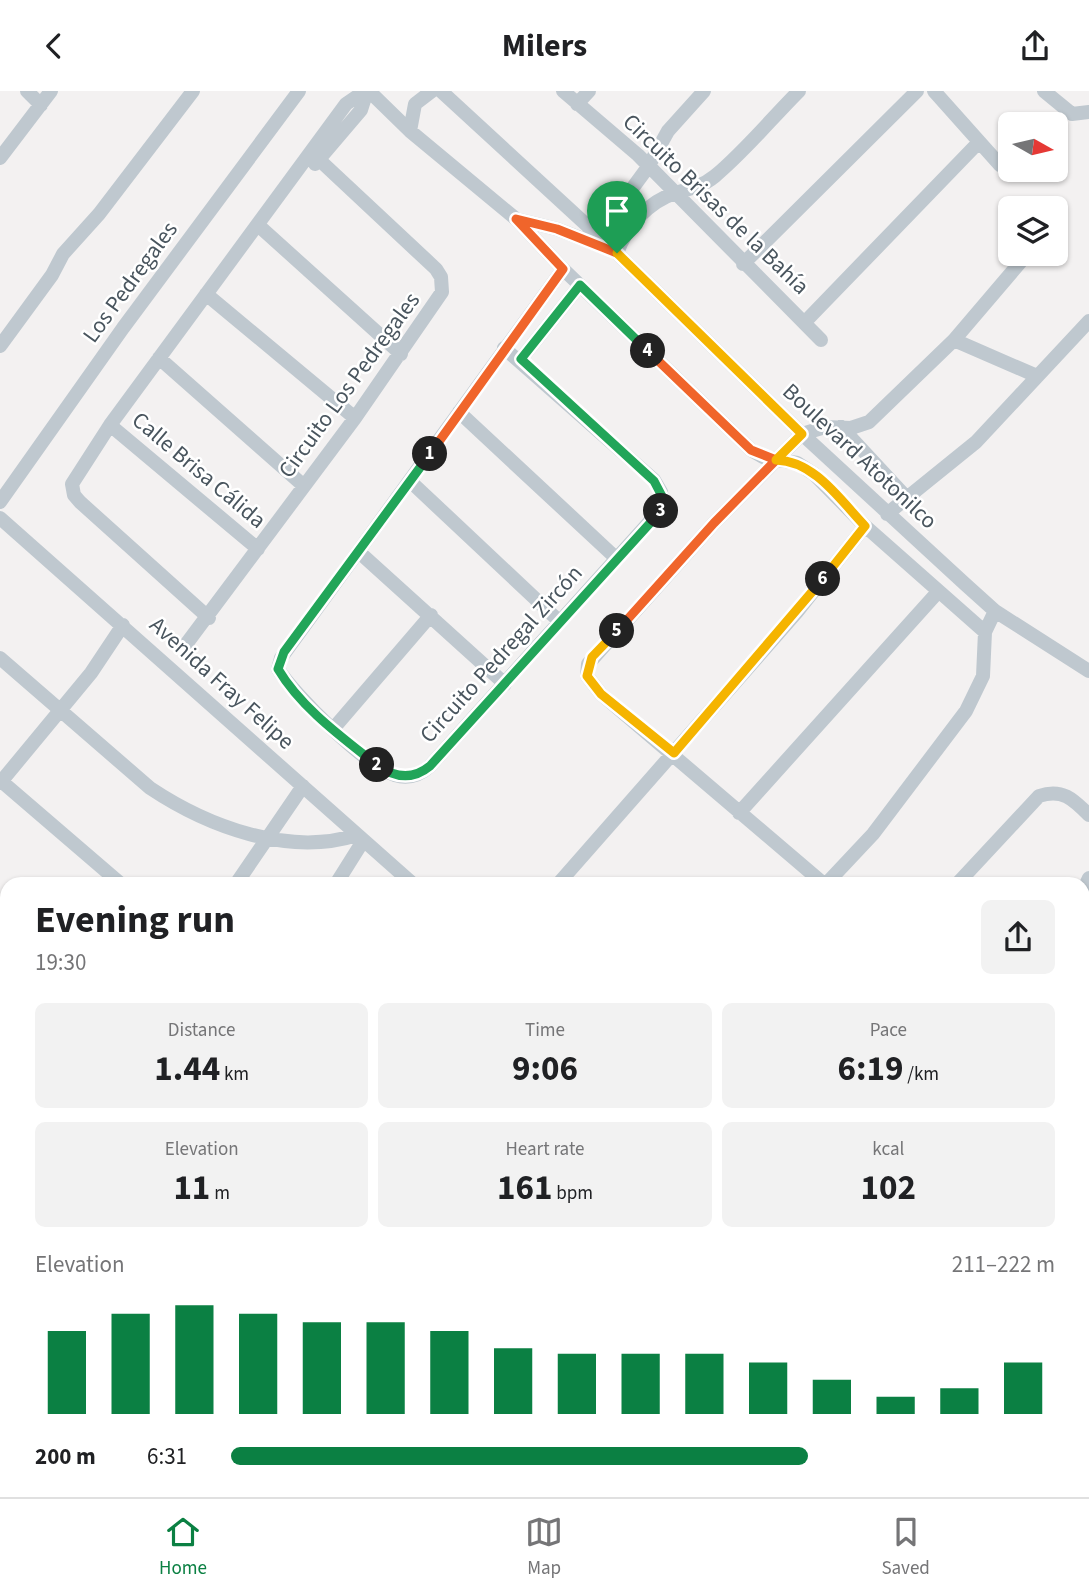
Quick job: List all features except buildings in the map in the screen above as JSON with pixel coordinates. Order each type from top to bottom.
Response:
[{"type":"street","points":[[27,91],[41,105]]},
{"type":"street","points":[[0,158],[51,91]]},
{"type":"street","points":[[0,346],[52,275],[63,254],[99,214],[193,91]]},
{"type":"street","name":"Los Pedregales","points":[[0,502],[123,328],[299,91]]},
{"type":"street","points":[[209,618],[74,495],[72,490],[75,478],[110,425],[206,294],[298,173],[317,157],[346,104],[367,91]]},
{"type":"street","name":"Boulevard Atotonilco","points":[[367,91],[410,131],[516,219],[557,229],[617,253]]},
{"type":"street","points":[[410,131],[415,104],[432,91]]},
{"type":"street","name":"Boulevard Atotonilco","points":[[441,91],[617,253],[887,514],[995,611],[1089,671]]},
{"type":"street","name":"Circuito Brisas de la Bahía","points":[[563,91],[648,167],[821,339]]},
{"type":"street","points":[[577,104],[589,91]]},
{"type":"street","points":[[591,230],[623,201],[648,167],[668,131],[704,91]]},
{"type":"street","points":[[617,253],[625,235],[645,211],[658,200],[702,184],[715,176],[799,91]]},
{"type":"street","points":[[743,264],[917,91]]},
{"type":"street","points":[[934,91],[998,163]]},
{"type":"street","points":[[1044,91],[1072,114],[1089,112]]},
{"type":"street","name":"Circuito Brisas de la Bahía","points":[[804,323],[979,142]]},
{"type":"street","name":"Circuito Los Pedregales","points":[[187,643],[209,618],[355,418],[439,301],[442,292],[441,277],[317,157]]},
{"type":"street","points":[[516,219],[563,269],[751,450],[776,460],[797,463],[814,474],[937,593],[985,632]]},
{"type":"street","points":[[259,226],[401,354]]},
{"type":"street","points":[[817,877],[739,813],[674,753],[601,694],[587,676],[588,664],[714,523],[802,434],[825,426],[863,426],[869,422],[954,340],[1017,266]]},
{"type":"street","name":"Circuito Pedregal Zircón","points":[[505,348],[521,359],[654,481],[661,492],[663,507],[659,515],[559,621],[430,766],[415,776],[394,775],[381,768],[332,729],[295,692],[278,669],[284,652],[411,482],[459,412],[505,348],[563,269]]},
{"type":"street","points":[[521,359],[580,285]]},
{"type":"street","points":[[206,294],[355,418]]},
{"type":"street","points":[[887,514],[976,442],[1089,321]]},
{"type":"street","points":[[954,340],[1037,376]]},
{"type":"street","points":[[159,358],[304,487]]},
{"type":"street","points":[[459,412],[617,559]]},
{"type":"street","name":"Calle Brisa Cálida","points":[[110,425],[258,549]]},
{"type":"street","points":[[841,427],[906,497]]},
{"type":"street","points":[[411,482],[559,621]]},
{"type":"street","name":"Avenida Fray Felipe","points":[[0,518],[405,877]]},
{"type":"street","points":[[564,877],[797,612],[865,526]]},
{"type":"street","points":[[359,552],[505,684]]},
{"type":"street","points":[[739,813],[937,593]]},
{"type":"street","points":[[832,877],[873,834],[966,711],[983,676],[985,632],[995,611]]},
{"type":"street","points":[[332,729],[431,615]]},
{"type":"street","points":[[113,877],[0,781],[98,663],[122,625]]},
{"type":"street","points":[[0,658],[150,788],[177,806],[267,838],[339,841],[360,838]]},
{"type":"street","points":[[241,877],[303,786]]},
{"type":"street","points":[[964,877],[1039,796],[1052,792],[1062,793],[1073,799],[1089,815]]},
{"type":"street","points":[[340,877],[360,838]]},
{"type":"route","points":[[617,253],[557,229],[516,219],[563,269],[281,658],[278,669],[295,692],[332,729],[381,768],[394,775],[415,776],[430,766],[559,621],[659,515],[663,507],[664,500],[654,481],[521,359],[580,285],[751,450],[776,460],[714,523],[634,614],[592,657],[586,670],[587,676],[601,694],[674,753],[813,594],[835,561],[865,526],[814,474],[797,463],[776,460],[802,434],[617,253]]}]
